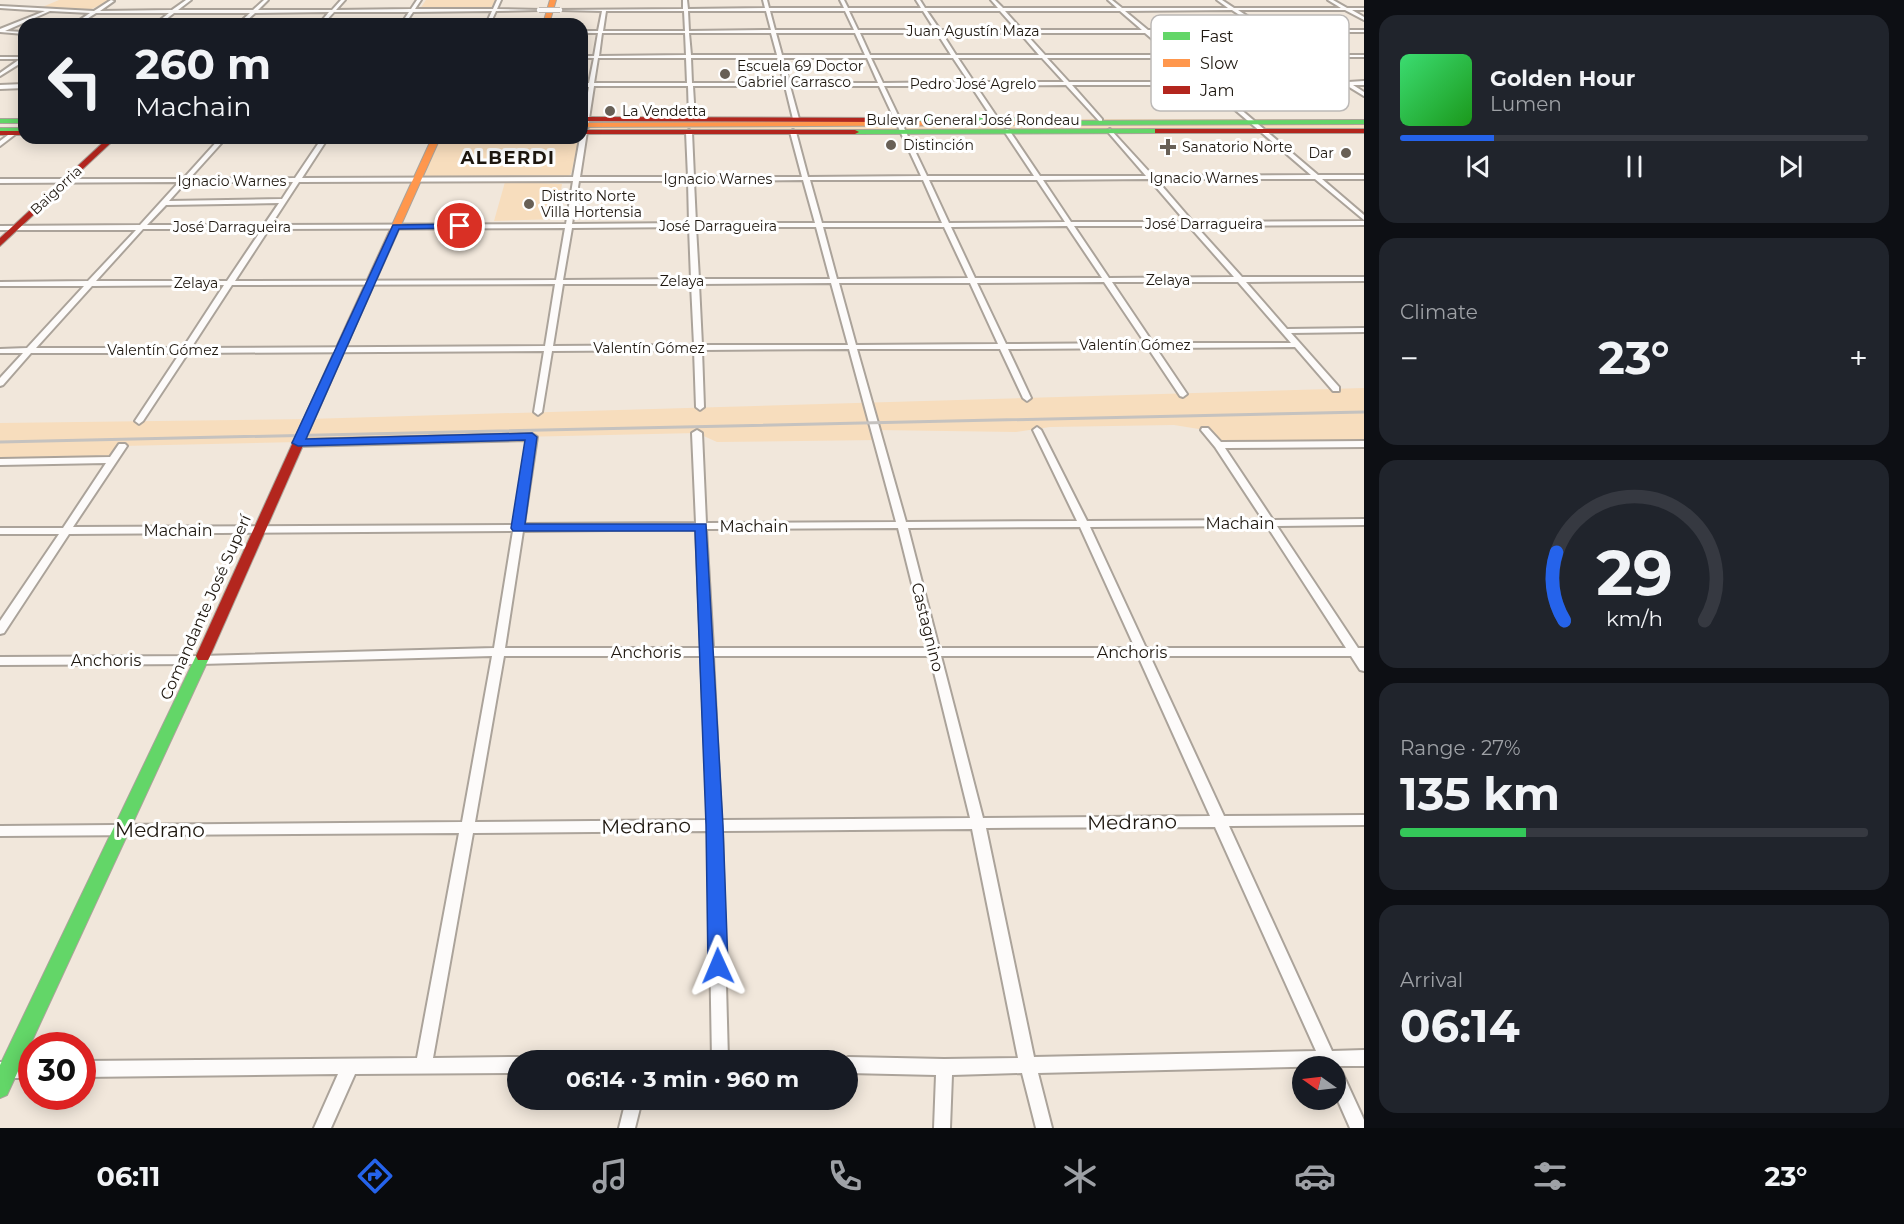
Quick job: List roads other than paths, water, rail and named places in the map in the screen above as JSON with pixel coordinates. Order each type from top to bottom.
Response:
[{"type":"main road","points":[[549,18],[557,5]]},
{"type":"main road","name":"Bulevar General José Rondeau","points":[[588,126],[787,124],[899,126],[944,119],[1003,125],[1106,126],[1145,131],[1253,125]]},
{"type":"main road","points":[[0,123],[16,129]]},
{"type":"main road","points":[[787,124],[830,128]]},
{"type":"main road","name":"Bulevar General José Rondeau","points":[[588,126],[830,128],[1003,125],[1364,125]]},
{"type":"main road","name":"Bulevar General José Rondeau","points":[[588,126],[1253,125]]},
{"type":"main road","name":"Baigorria","points":[[0,243],[106,144]]},
{"type":"main road","name":"Comandante José Superí","points":[[0,1088],[4,1070],[201,660],[433,144]]},
{"type":"street","points":[[166,18],[189,0]]},
{"type":"street","points":[[246,18],[266,0]]},
{"type":"street","points":[[327,18],[343,0]]},
{"type":"street","points":[[407,18],[419,0]]},
{"type":"street","points":[[491,18],[500,0]]},
{"type":"street","points":[[685,0],[690,84],[700,407]]},
{"type":"street","name":"Castagnino","points":[[765,0],[781,57],[787,124],[807,179],[851,347],[902,525],[978,823],[1028,1066],[1044,1128]]},
{"type":"street","points":[[842,0],[1027,398]]},
{"type":"street","points":[[918,0],[1183,394]]},
{"type":"street","points":[[993,0],[1336,389]]},
{"type":"street","points":[[1110,0],[1151,35]]},
{"type":"street","points":[[1220,0],[1243,15]]},
{"type":"street","points":[[1330,0],[1364,19]]},
{"type":"street","points":[[85,18],[112,1]]},
{"type":"street","points":[[0,7],[94,12],[539,10],[557,5],[604,10],[1364,9]]},
{"type":"street","points":[[32,18],[51,10]]},
{"type":"street","points":[[588,100],[604,10]]},
{"type":"street","points":[[0,31],[18,24]]},
{"type":"street","name":"Juan Agustín Maza","points":[[588,32],[1151,30]]},
{"type":"street","points":[[0,31],[18,32]]},
{"type":"street","points":[[588,57],[1151,56]]},
{"type":"street","points":[[0,58],[18,58]]},
{"type":"street","points":[[0,75],[18,62]]},
{"type":"street","name":"Pedro José Agrelo","points":[[591,85],[1151,83]]},
{"type":"street","points":[[1349,84],[1364,94]]},
{"type":"street","points":[[0,87],[18,86]]},
{"type":"street","points":[[1237,111],[1364,218]]},
{"type":"street","points":[[0,144],[16,129]]},
{"type":"street","points":[[0,383],[218,144]]},
{"type":"street","points":[[139,421],[321,144]]},
{"type":"street","points":[[538,412],[580,144]]},
{"type":"street","name":"Ignacio Warnes","points":[[0,181],[1364,177]]},
{"type":"street","points":[[165,203],[284,201]]},
{"type":"street","name":"José Darragueira","points":[[0,228],[1364,223]]},
{"type":"street","name":"Zelaya","points":[[0,284],[1364,279]]},
{"type":"street","points":[[1285,331],[1364,330]]},
{"type":"street","name":"Valentín Gómez","points":[[0,351],[1297,345]]},
{"type":"street","points":[[1037,430],[1084,524],[1326,1056]]},
{"type":"street","points":[[1205,430],[1219,445],[1269,523],[1359,652],[1364,667]]},
{"type":"street","points":[[697,433],[715,825],[720,1050]]},
{"type":"street","points":[[298,443],[532,437],[499,652],[424,1066]]},
{"type":"street","points":[[1219,445],[1364,444]]},
{"type":"street","points":[[0,630],[122,446]]},
{"type":"street","points":[[0,462],[112,460]]},
{"type":"street","name":"Machain","points":[[0,531],[1364,522]]},
{"type":"street","name":"Anchoris","points":[[0,661],[201,660],[499,652],[1359,652]]},
{"type":"street","name":"Medrano","points":[[0,831],[1364,820]]},
{"type":"street","points":[[1346,1061],[1364,1058]]},
{"type":"street","points":[[858,1065],[944,1067],[1292,1063]]},
{"type":"street","points":[[96,1069],[507,1065]]},
{"type":"street","points":[[322,1128],[350,1067]]},
{"type":"street","points":[[942,1128],[944,1067]]},
{"type":"street","points":[[1346,1100],[1359,1128]]},
{"type":"street","points":[[627,1128],[632,1110]]},
{"type":"railway","points":[[0,442],[1364,412]]},
{"type":"place","name":"Escuela 69 Doctor Gabriel Carrasco","points":[[725,74]]},
{"type":"place","name":"La Vendetta","points":[[610,111]]},
{"type":"place","name":"Distinción","points":[[891,145]]},
{"type":"place","name":"Sanatorio Norte","points":[[1168,147]]},
{"type":"place","name":"Dar","points":[[1346,153]]},
{"type":"place","name":"Distrito Norte Villa Hortensia","points":[[529,204]]},
{"type":"district","name":"ALBERDI","points":[[508,158]]}]
